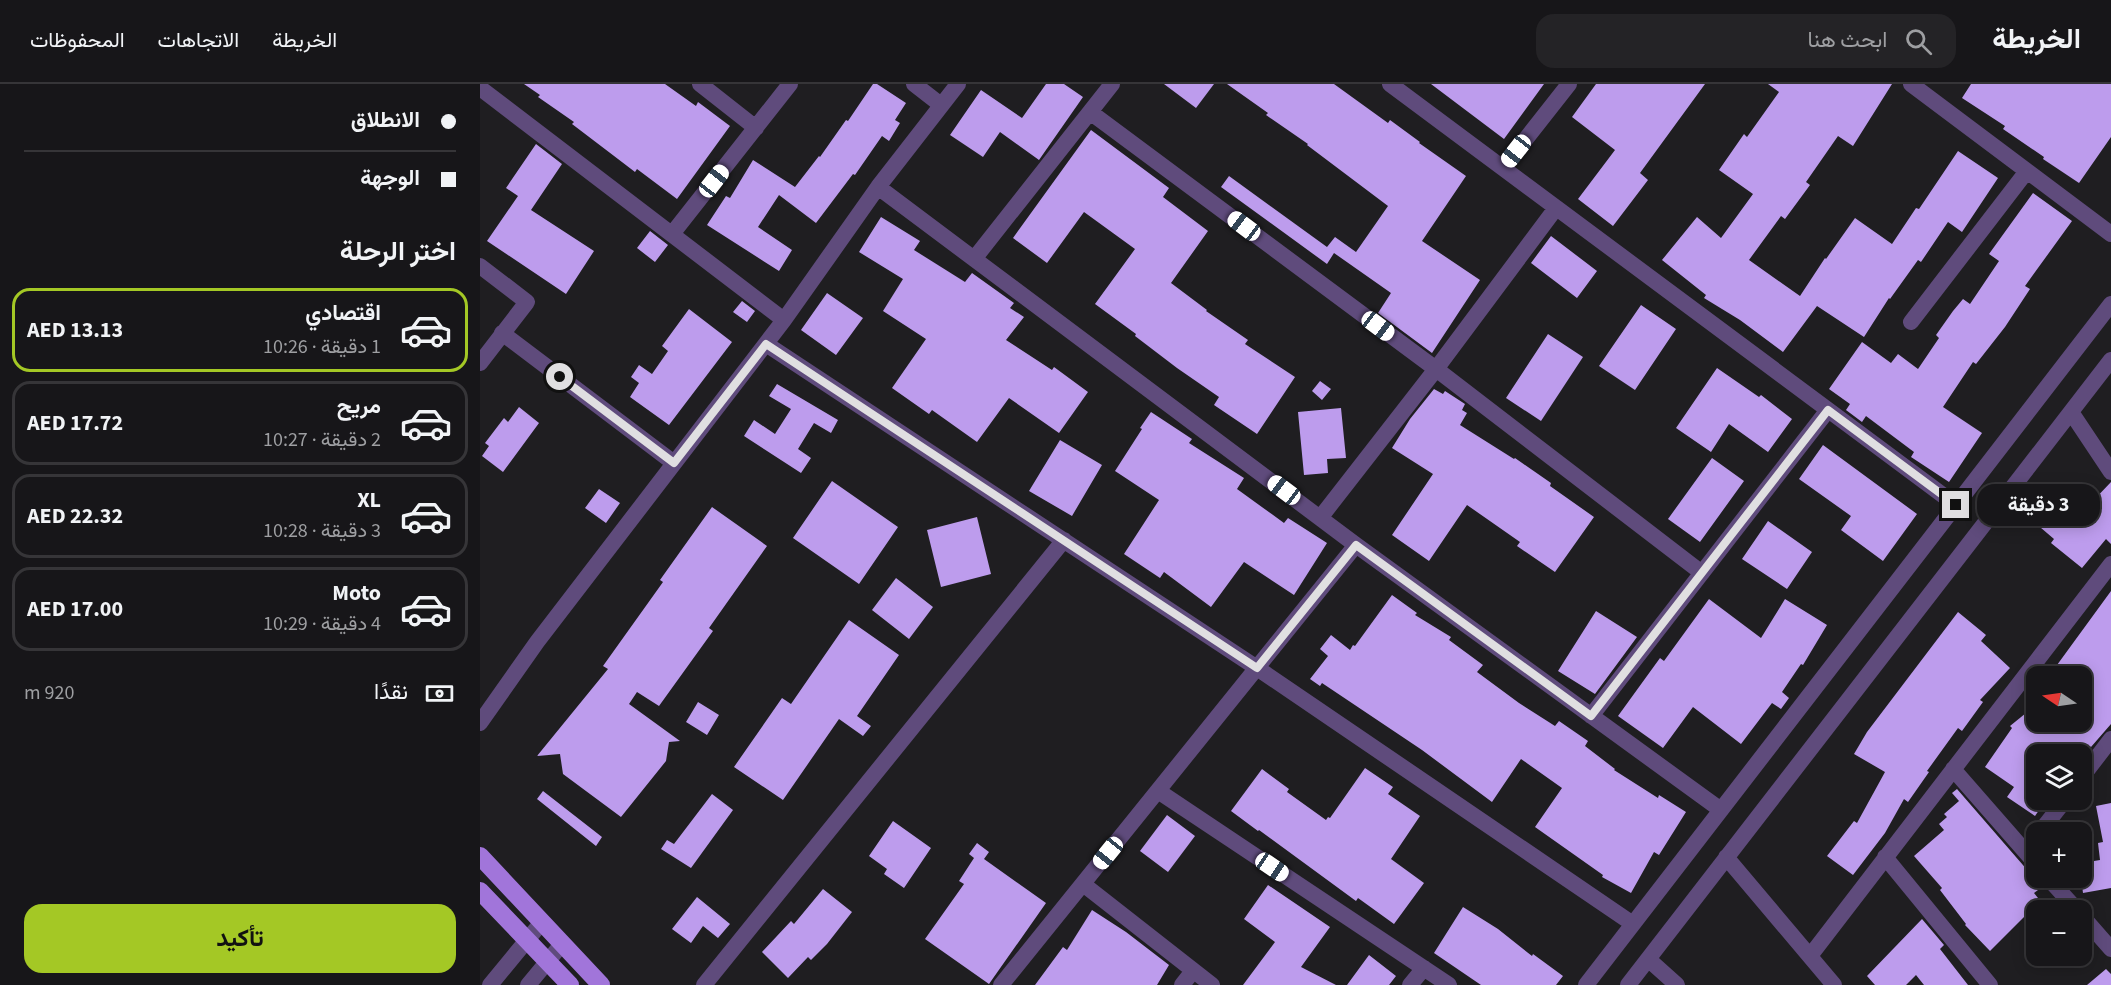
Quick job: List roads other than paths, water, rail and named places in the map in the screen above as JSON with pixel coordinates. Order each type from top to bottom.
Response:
[{"type":"main road","points":[[480,856],[601,985]]},
{"type":"main road","points":[[480,891],[570,985]]},
{"type":"street","points":[[700,84],[756,128]]},
{"type":"street","points":[[672,234],[790,84]]},
{"type":"street","points":[[914,84],[941,105]]},
{"type":"street","points":[[480,723],[537,642],[766,344],[878,187],[958,84]]},
{"type":"street","points":[[974,259],[1112,84]]},
{"type":"street","points":[[1390,84],[1956,505]]},
{"type":"street","points":[[1503,168],[1569,84]]},
{"type":"street","points":[[1911,84],[2111,234]]},
{"type":"street","points":[[480,88],[784,320]]},
{"type":"street","points":[[1090,112],[1436,369],[1701,573]]},
{"type":"street","points":[[1911,322],[2027,171]]},
{"type":"street","points":[[878,187],[1356,545],[1721,810]]},
{"type":"street","points":[[1320,518],[1436,369],[1556,208]]},
{"type":"street","points":[[480,266],[527,302],[480,363]]},
{"type":"street","points":[[1586,985],[2111,304]]},
{"type":"street","points":[[502,333],[674,463]]},
{"type":"street","points":[[766,344],[1257,668],[1633,924]]},
{"type":"street","points":[[1628,985],[2111,360]]},
{"type":"street","points":[[1591,716],[1828,410]]},
{"type":"street","points":[[2071,412],[2111,472]]},
{"type":"street","points":[[704,985],[1064,540]]},
{"type":"street","points":[[1001,985],[1356,545]]},
{"type":"street","points":[[1810,956],[2111,564]]},
{"type":"street","points":[[2092,764],[2111,739]]},
{"type":"street","points":[[1953,769],[2025,851]]},
{"type":"street","points":[[1158,790],[1449,985]]},
{"type":"street","points":[[2048,822],[2057,810]]},
{"type":"street","points":[[1726,857],[1834,985]]},
{"type":"street","points":[[1885,858],[1990,985]]},
{"type":"street","points":[[1083,884],[1212,985]]},
{"type":"street","points":[[2057,888],[2068,900]]},
{"type":"street","points":[[490,985],[542,922]]},
{"type":"street","points":[[2092,927],[2111,949]]},
{"type":"street","points":[[528,985],[562,944]]},
{"type":"street","points":[[1648,959],[1677,985]]},
{"type":"street","points":[[1410,985],[1424,968]]},
{"type":"street","points":[[1182,985],[1193,971]]}]
